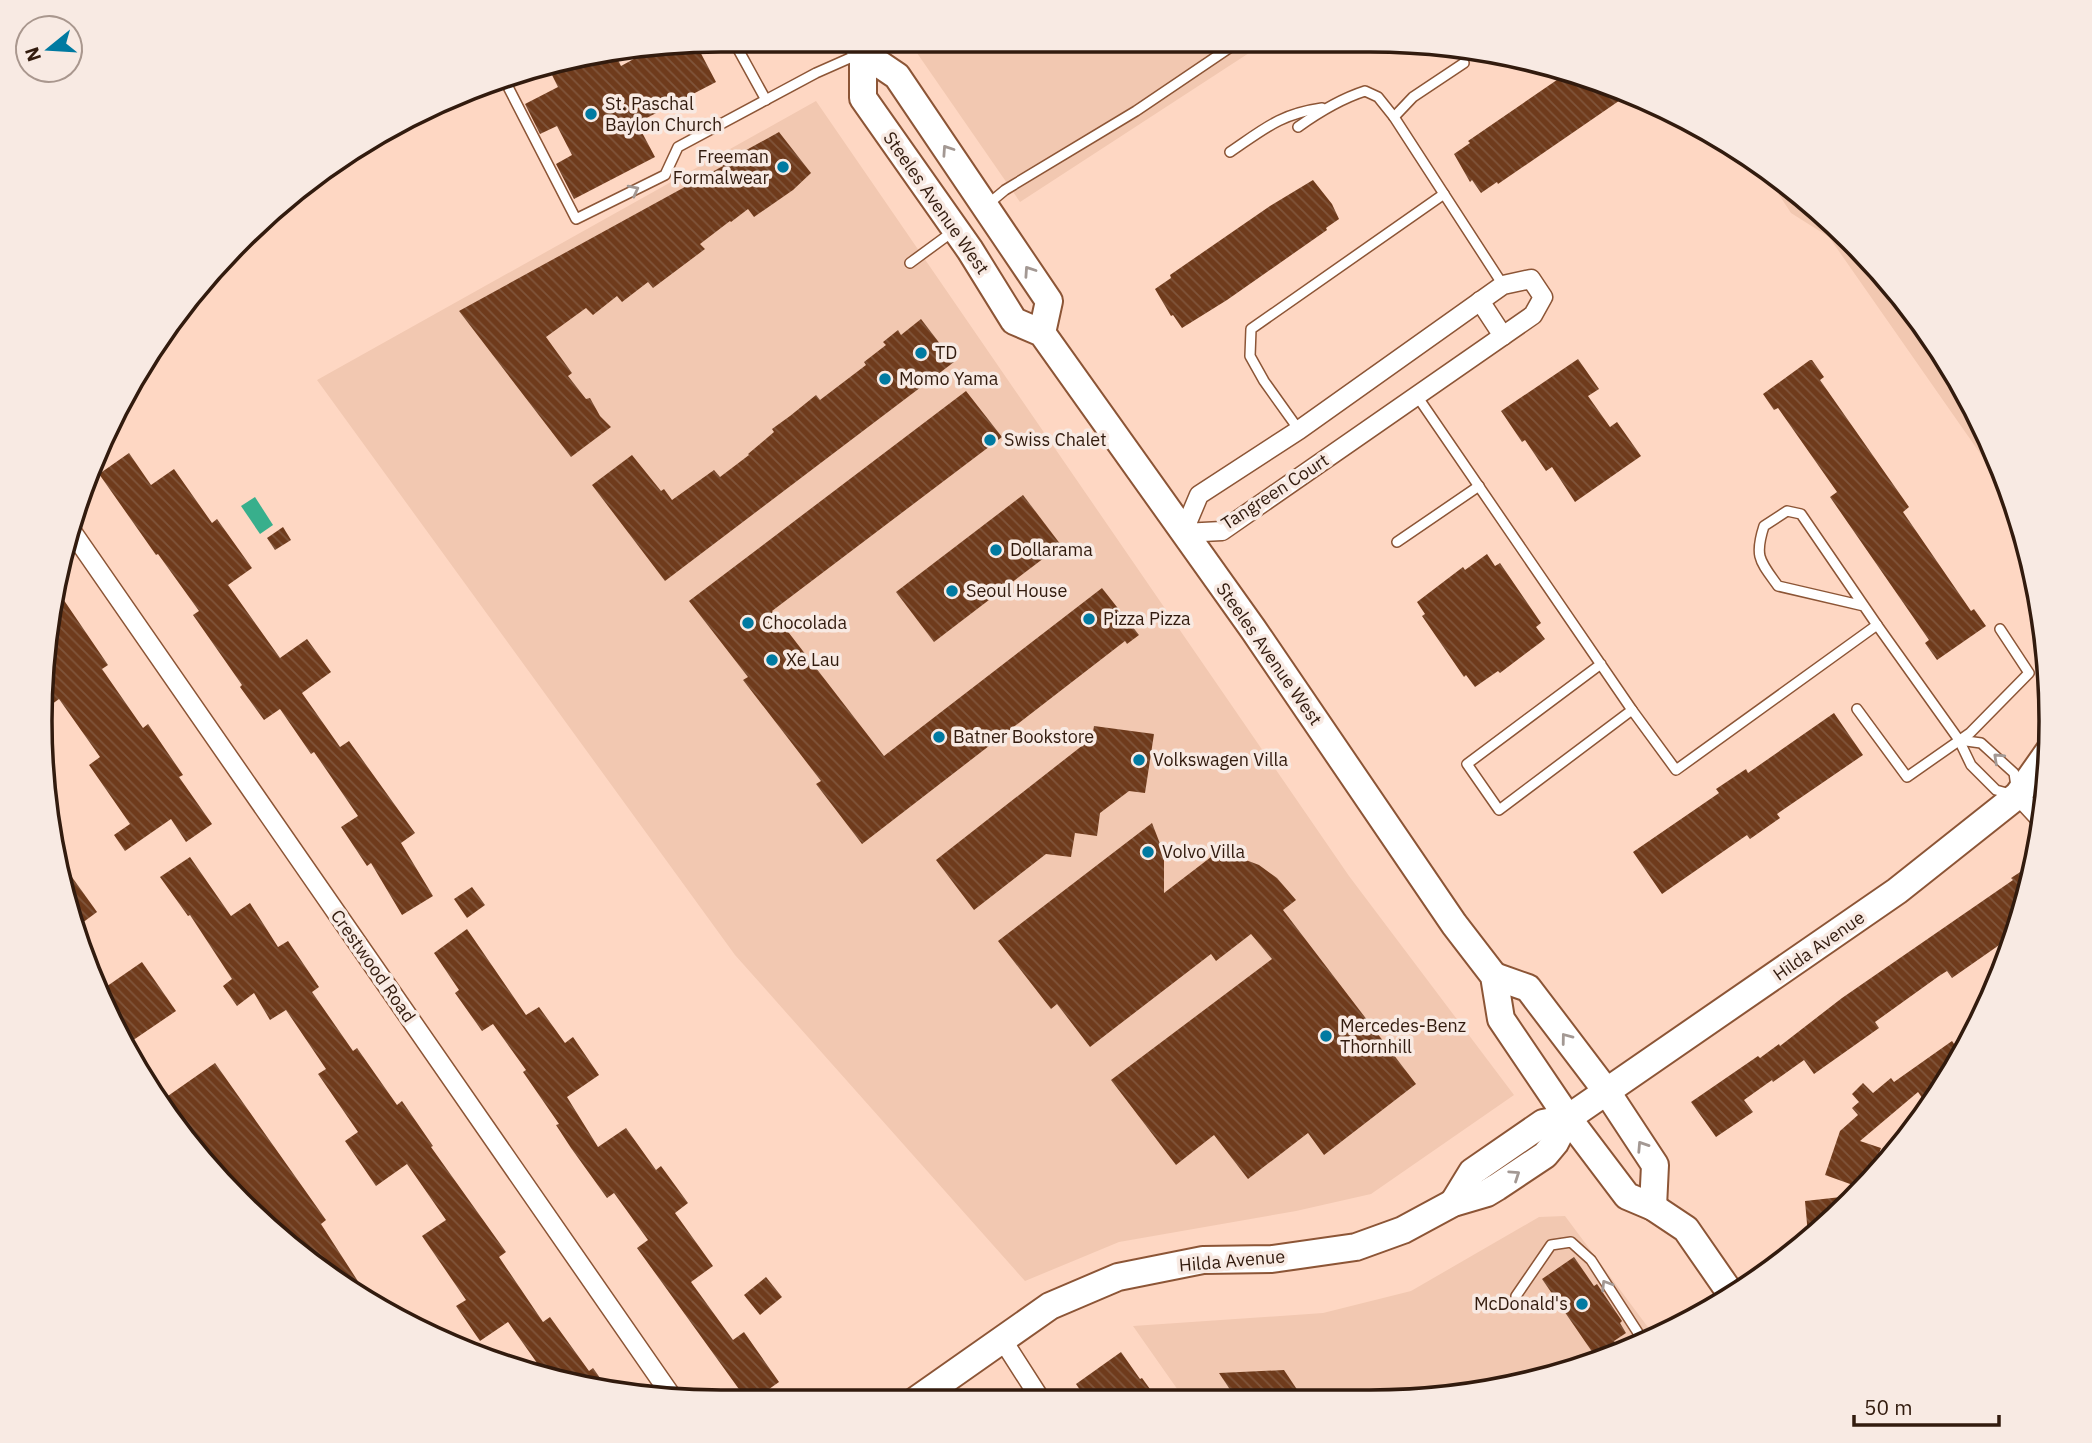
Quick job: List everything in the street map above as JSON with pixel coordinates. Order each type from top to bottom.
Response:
[{"type":"main road","name":"Steeles Avenue West","points":[[858,52],[863,98],[956,229],[1014,321],[1042,333],[1253,629],[1454,924],[1494,976],[1501,1019],[1568,1118],[1627,1196],[1653,1208],[1686,1229],[1727,1287]]},
{"type":"main road","points":[[865,52],[897,76],[1049,301],[1042,333]]},
{"type":"main road","points":[[956,229],[985,206]]},
{"type":"main road","name":"Hilda Avenue","points":[[929,1391],[1050,1306],[1118,1277],[1203,1260],[1272,1259],[1356,1247],[1404,1230],[1453,1203],[1487,1193],[1545,1154],[1555,1143],[1568,1118],[1897,891],[2018,795],[2038,767]]},
{"type":"main road","points":[[1494,976],[1528,988],[1607,1092],[1655,1166],[1653,1208]]},
{"type":"street","name":"Tangreen Court","points":[[1531,279],[1543,297],[1533,315],[1222,531],[1183,533],[1199,495],[1299,430],[1503,285],[1531,279]]},
{"type":"street","points":[[1480,301],[1503,336]]},
{"type":"street","name":"Crestwood Road","points":[[78,540],[666,1388]]},
{"type":"street","points":[[2018,795],[2034,812]]},
{"type":"street","points":[[1002,1339],[1035,1391]]},
{"type":"lane","points":[[740,52],[766,100]]},
{"type":"lane","points":[[508,87],[576,219],[665,175],[678,147],[850,52]]},
{"type":"lane","points":[[985,206],[1005,190],[1136,111],[1223,52]]},
{"type":"lane","points":[[1394,117],[1413,97],[1464,63]]},
{"type":"lane","points":[[1298,127],[1327,107],[1365,90],[1378,97],[1394,117],[1503,285]]},
{"type":"lane","points":[[1230,152],[1278,120],[1296,112],[1327,107]]},
{"type":"lane","points":[[1299,430],[1250,356],[1251,329],[1444,194]]},
{"type":"lane","points":[[910,263],[956,229]]},
{"type":"lane","points":[[1417,396],[1676,770],[1877,625]]},
{"type":"lane","points":[[1396,542],[1479,486]]},
{"type":"lane","points":[[1864,606],[1778,586],[1762,565],[1757,547],[1764,526],[1787,511],[1801,514],[1959,740],[1971,765],[1996,790],[2018,795],[2014,774],[1981,743],[1959,740]]},
{"type":"lane","points":[[1857,709],[1907,777],[1970,733],[2029,673],[2000,629]]},
{"type":"lane","points":[[1601,664],[1467,764],[1499,810],[1632,710]]},
{"type":"lane","points":[[1516,1296],[1551,1245],[1571,1242],[1591,1260],[1638,1335]]},
{"type":"shaded area","points":[[916,52],[1251,52],[1020,202]]},
{"type":"shaded area","points":[[816,101],[1349,876],[1514,1095],[1371,1194],[1296,1211],[1119,1242],[1025,1281],[735,955],[317,380]]},
{"type":"shaded area","points":[[1775,189],[1844,248],[1901,314],[1950,387],[1990,467],[1829,237],[1791,213]]},
{"type":"shaded area","points":[[255,497],[273,525],[260,534],[241,506]]},
{"type":"shaded area","points":[[1565,1216],[1650,1330],[1586,1355],[1544,1368],[1458,1385],[1370,1391],[1179,1391],[1133,1326],[1323,1313],[1411,1291],[1539,1217]]},
{"type":"building","name":"St. Paschal Baylon Church","points":[[701,53],[716,82],[637,123],[655,157],[574,199],[556,164],[572,155],[557,126],[540,134],[525,104],[558,87],[552,74],[618,61],[621,66],[636,58]]},
{"type":"building","points":[[1558,79],[1620,100],[1481,193],[1472,180],[1470,182],[1454,154],[1470,143],[1468,141]]},
{"type":"building","points":[[779,132],[811,173],[793,190],[754,217],[748,209],[730,221],[700,244],[705,249],[653,288],[648,282],[622,302],[617,296],[593,315],[586,308],[546,337],[572,373],[568,376],[586,399],[590,398],[600,416],[611,427],[571,457],[459,311],[723,166],[721,164]]},
{"type":"building","points":[[1313,180],[1332,204],[1339,219],[1227,300],[1182,328],[1173,315],[1171,316],[1155,289],[1171,278],[1170,275],[1270,206]]},
{"type":"building","points":[[921,319],[954,362],[665,581],[592,485],[632,455],[661,491],[664,489],[672,500],[714,470],[720,477],[774,432],[772,429],[816,395],[820,400],[866,365],[864,362],[886,345],[883,342],[898,330],[901,335]]},
{"type":"building","points":[[1578,359],[1599,389],[1588,396],[1610,427],[1617,422],[1641,456],[1575,502],[1552,467],[1546,471],[1501,411]]},
{"type":"building","points":[[1810,360],[1824,377],[1820,380],[1909,507],[1903,512],[1971,611],[1974,609],[1986,626],[1937,660],[1925,643],[1929,640],[1830,497],[1837,492],[1778,408],[1774,410],[1763,394]]},
{"type":"building","points":[[966,391],[1002,437],[772,611],[884,756],[1102,588],[1139,635],[1127,644],[1125,641],[862,844],[816,784],[821,781],[743,680],[748,677],[689,601]]},
{"type":"building","points":[[129,453],[151,485],[174,469],[212,523],[217,519],[252,568],[228,585],[280,658],[307,639],[331,672],[302,693],[340,747],[349,741],[415,833],[401,843],[433,896],[402,915],[371,863],[367,866],[341,827],[358,816],[314,752],[311,754],[280,709],[264,720],[193,615],[199,611],[158,554],[156,555],[100,473]]},
{"type":"building","points":[[1023,495],[1061,545],[934,642],[896,592]]},
{"type":"building","points":[[283,527],[291,540],[275,550],[267,538]]},
{"type":"building","points":[[1487,554],[1495,566],[1500,563],[1541,623],[1536,627],[1545,639],[1500,673],[1498,671],[1475,687],[1466,675],[1464,677],[1422,616],[1425,614],[1417,602],[1463,567],[1465,570]]},
{"type":"building","points":[[64,600],[108,665],[102,669],[143,728],[148,724],[183,775],[179,777],[212,824],[186,842],[171,819],[125,851],[114,835],[130,824],[89,765],[100,757],[59,699],[53,703]]},
{"type":"building","points":[[1834,713],[1863,755],[1777,814],[1780,818],[1750,839],[1747,835],[1662,894],[1633,852],[1719,793],[1716,789],[1746,769],[1748,773]]},
{"type":"building","points":[[1094,726],[1154,734],[1145,793],[1129,791],[1100,813],[1097,836],[1075,833],[1071,857],[1046,854],[974,910],[936,860],[1092,738]]},
{"type":"building","points":[[1152,823],[1164,854],[1164,893],[1228,844],[1238,857],[1259,865],[1277,878],[1296,900],[1283,910],[1416,1084],[1324,1155],[1308,1133],[1248,1179],[1214,1135],[1176,1165],[1111,1080],[1272,959],[1251,934],[1216,961],[1211,954],[1090,1047],[1057,1004],[1051,1009],[998,941]]},
{"type":"building","points":[[190,857],[231,916],[250,903],[278,947],[288,941],[319,987],[312,992],[353,1051],[357,1048],[397,1105],[402,1101],[433,1146],[431,1147],[506,1252],[499,1257],[543,1322],[550,1317],[589,1371],[593,1368],[601,1380],[539,1365],[508,1322],[480,1341],[456,1306],[466,1300],[422,1236],[446,1220],[407,1164],[376,1186],[345,1141],[358,1132],[318,1074],[326,1069],[286,1010],[270,1020],[254,993],[237,1006],[223,986],[232,979],[190,915],[188,916],[160,877]]},
{"type":"building","points":[[2023,870],[2002,943],[1952,978],[1947,971],[1939,976],[1875,1022],[1879,1028],[1814,1074],[1804,1060],[1773,1082],[1772,1080],[1744,1100],[1753,1112],[1716,1137],[1691,1102],[1758,1056],[1760,1058],[1779,1044],[1780,1046],[1842,998],[2013,880],[2011,878]]},
{"type":"building","points":[[70,875],[97,912],[83,922]]},
{"type":"building","points":[[472,887],[485,905],[467,918],[454,899]]},
{"type":"building","points":[[467,929],[526,1015],[539,1007],[565,1043],[573,1037],[599,1075],[567,1097],[598,1147],[626,1128],[656,1170],[661,1166],[688,1203],[675,1213],[713,1266],[691,1282],[733,1340],[744,1332],[779,1382],[766,1391],[740,1391],[637,1248],[648,1240],[614,1193],[607,1198],[571,1148],[556,1125],[559,1124],[523,1072],[526,1070],[493,1024],[482,1031],[455,993],[459,990],[434,953]]},
{"type":"building","points":[[142,962],[176,1011],[133,1040],[107,986]]},
{"type":"building","points":[[1952,1041],[1955,1046],[1923,1099],[1918,1092],[1860,1141],[1881,1148],[1878,1157],[1853,1185],[1825,1175],[1840,1131],[1858,1115],[1852,1108],[1859,1102],[1852,1094],[1863,1083],[1873,1093],[1891,1078],[1894,1082]]},
{"type":"building","points":[[215,1063],[326,1220],[321,1224],[360,1284],[314,1252],[248,1195],[191,1129],[167,1096]]},
{"type":"building","points":[[1842,1197],[1807,1228],[1805,1201]]},
{"type":"building","name":"McDonald's","points":[[1574,1257],[1594,1286],[1597,1284],[1622,1321],[1620,1323],[1626,1333],[1614,1341],[1616,1344],[1593,1353],[1542,1279]]},
{"type":"building","points":[[766,1277],[782,1297],[760,1315],[744,1295]]},
{"type":"building","points":[[1121,1352],[1151,1391],[1081,1391],[1076,1384]]},
{"type":"building","points":[[1284,1370],[1298,1391],[1231,1391],[1219,1373]]},
{"type":"place","name":"St. Paschal Baylon Church","points":[[591,114]]},
{"type":"place","name":"Freeman Formalwear","points":[[783,167]]},
{"type":"place","name":"TD","points":[[921,353]]},
{"type":"place","name":"Momo Yama","points":[[885,379]]},
{"type":"place","name":"Swiss Chalet","points":[[990,440]]},
{"type":"place","name":"Dollarama","points":[[996,550]]},
{"type":"place","name":"Seoul House","points":[[952,591]]},
{"type":"place","name":"Pizza Pizza","points":[[1089,619]]},
{"type":"place","name":"Chocolada","points":[[748,623]]},
{"type":"place","name":"Xe Lau","points":[[772,660]]},
{"type":"place","name":"Batner Bookstore","points":[[939,737]]},
{"type":"place","name":"Volkswagen Villa","points":[[1139,760]]},
{"type":"place","name":"Volvo Villa","points":[[1148,852]]},
{"type":"place","name":"Mercedes-Benz Thornhill","points":[[1326,1036]]},
{"type":"place","name":"McDonald's","points":[[1582,1304]]}]
